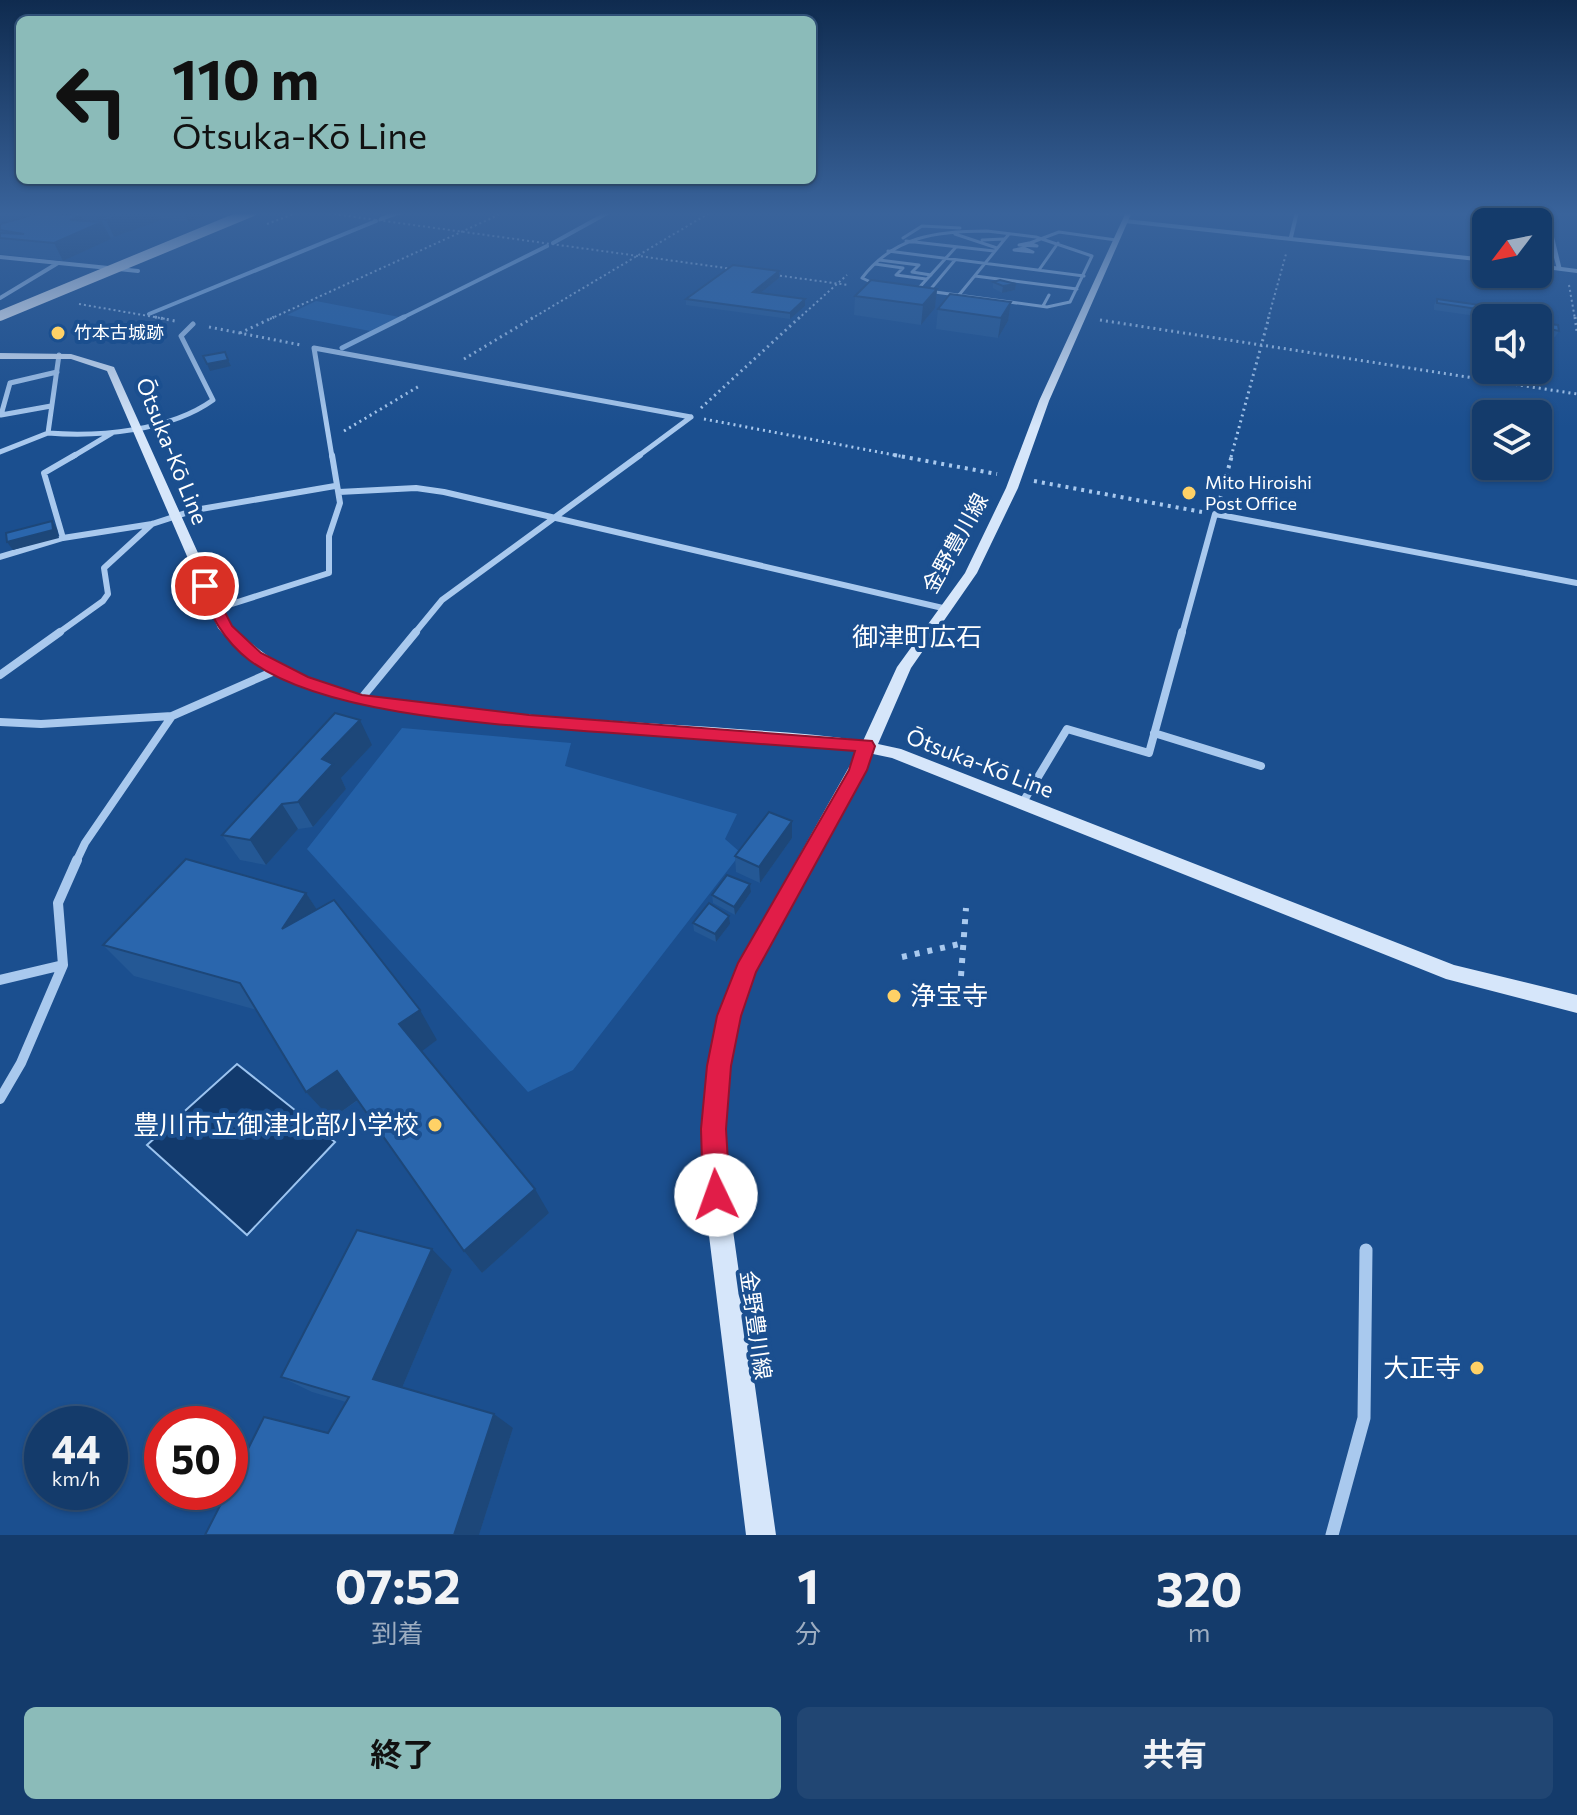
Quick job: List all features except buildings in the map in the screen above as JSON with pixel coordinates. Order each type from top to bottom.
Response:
[{"type":"highway","points":[[0,314],[73,284]]},
{"type":"highway","points":[[0,314],[75,284]]},
{"type":"main road","name":"金野豊川線","points":[[761,1535],[716,1195],[713,1129],[719,1066],[729,1016],[746,969],[858,770],[866,746],[911,655],[971,573],[1096,284]]},
{"type":"main road","name":"Ōtsuka-Kō Line","points":[[0,356],[59,355],[86,359],[111,369],[216,609],[238,642],[279,669],[360,700],[503,718],[866,746],[909,758],[1023,802],[1453,973],[1577,1004]]},
{"type":"street","points":[[0,298],[24,284]]},
{"type":"street","points":[[0,452],[48,433],[135,428],[203,408],[213,400],[181,336],[193,324]]},
{"type":"street","points":[[216,609],[329,573],[329,536],[340,503],[332,439],[314,348],[691,417]]},
{"type":"street","points":[[48,433],[59,355]]},
{"type":"street","points":[[51,406],[1,415],[10,383],[57,372]]},
{"type":"street","points":[[360,700],[442,600],[691,417]]},
{"type":"street","points":[[63,538],[44,473],[116,431]]},
{"type":"street","points":[[0,557],[63,538],[152,524],[174,515],[337,489],[416,488],[947,609]]},
{"type":"street","points":[[1023,802],[1067,729],[1149,753],[1215,514],[1577,583]]},
{"type":"street","points":[[0,675],[103,601],[108,594],[104,568],[152,524]]},
{"type":"street","points":[[0,722],[41,724],[172,716],[279,669]]},
{"type":"street","points":[[0,1099],[21,1063],[63,965],[58,903],[63,891],[85,843],[172,716]]},
{"type":"street","points":[[1154,733],[1261,766]]},
{"type":"street","points":[[0,980],[63,965]]},
{"type":"street","points":[[1332,1535],[1364,1418],[1366,1250]]},
{"type":"lane","points":[[880,284],[1043,306],[1067,305],[1080,284]]},
{"type":"lane","points":[[917,290],[922,284]]},
{"type":"lane","points":[[929,291],[935,284]]},
{"type":"lane","points":[[959,295],[969,284]]},
{"type":"lane","points":[[993,287],[996,284]]},
{"type":"lane","points":[[1036,284],[1077,289]]},
{"type":"lane","points":[[1043,306],[1049,295]]},
{"type":"path","points":[[240,333],[348,284]]},
{"type":"path","points":[[332,439],[590,284]]},
{"type":"path","points":[[691,417],[836,284]]},
{"type":"path","points":[[691,417],[1215,514],[1278,284]]},
{"type":"path","points":[[1569,284],[1577,331]]},
{"type":"path","points":[[1081,317],[1577,394]]},
{"type":"path","points":[[961,976],[966,908]]},
{"type":"path","points":[[902,957],[964,943]]},
{"type":"shaded area","points":[[316,301],[399,317],[370,331],[287,315]]},
{"type":"shaded area","points":[[402,728],[571,743],[565,766],[737,814],[725,839],[741,853],[573,1070],[528,1092],[307,849]]},
{"type":"shaded area","points":[[237,1064],[335,1142],[247,1235],[147,1145]]},
{"type":"waterway","points":[[149,314],[223,284]]},
{"type":"waterway","points":[[400,319],[471,284]]},
{"type":"waterway","points":[[400,319],[404,317]]},
{"type":"waterway","points":[[342,348],[400,319]]},
{"type":"place","name":"竹本古城跡","points":[[58,333]]},
{"type":"place","name":"Mito Hiroishi Post Office","points":[[1189,493]]},
{"type":"place","name":"浄宝寺","points":[[894,996]]},
{"type":"place","name":"豊川市立御津北部小学校","points":[[435,1125]]},
{"type":"place","name":"大正寺","points":[[1477,1368]]},
{"type":"district","name":"御津町広石","points":[[917,637]]},
{"type":"route","points":[[205,586],[225,628],[255,657],[303,681],[360,700],[529,721],[837,741],[866,746],[858,770],[746,969],[729,1016],[719,1066],[713,1129],[716,1195]]}]
